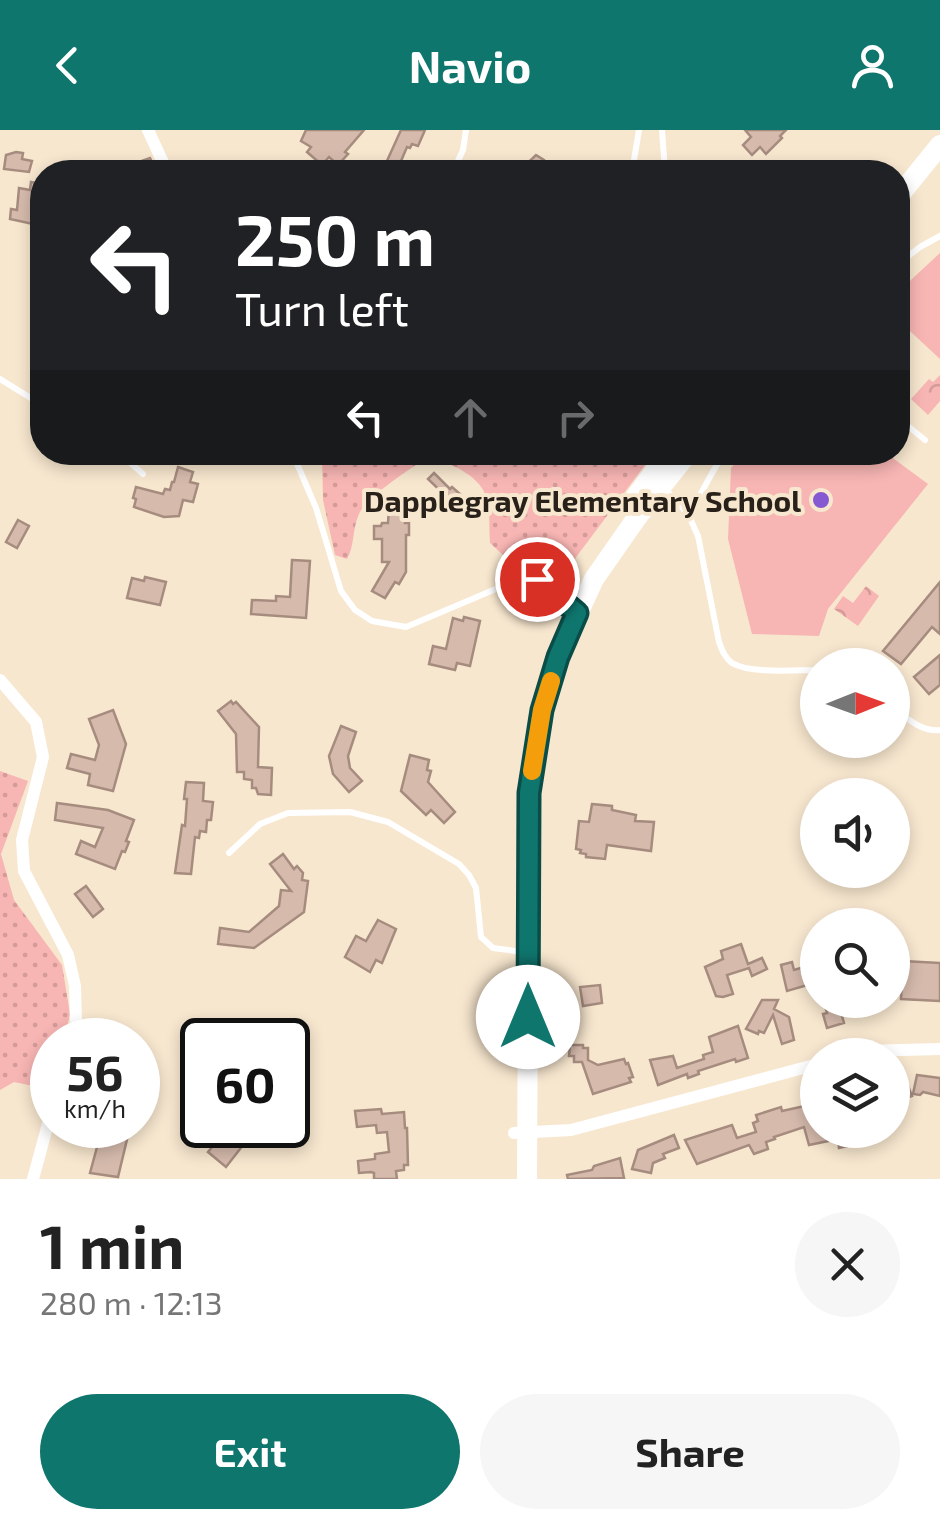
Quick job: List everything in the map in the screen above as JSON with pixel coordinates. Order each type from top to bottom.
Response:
[{"type":"main road","points":[[910,166],[940,130]]},
{"type":"main road","points":[[910,182],[940,145]]},
{"type":"main road","points":[[572,609],[576,584],[659,465]]},
{"type":"main road","points":[[624,512],[662,486],[669,465]]},
{"type":"main road","points":[[514,1179],[521,1133],[521,766],[535,698],[572,609],[679,465]]},
{"type":"main road","points":[[521,1133],[527,1179]]},
{"type":"street","points":[[148,130],[162,160]]},
{"type":"street","points":[[0,680],[36,722],[42,757],[22,840],[24,871],[68,955],[76,1018]]},
{"type":"street","points":[[910,1050],[940,1049]]},
{"type":"street","points":[[521,1133],[572,1130],[800,1069]]},
{"type":"street","points":[[34,1179],[42,1148]]},
{"type":"lane","points":[[458,160],[466,130]]},
{"type":"lane","points":[[634,160],[639,130]]},
{"type":"lane","points":[[662,130],[664,160]]},
{"type":"lane","points":[[910,254],[940,236]]},
{"type":"lane","points":[[0,379],[30,398]]},
{"type":"lane","points":[[910,428],[924,440]]},
{"type":"lane","points":[[132,465],[142,474]]},
{"type":"lane","points":[[298,465],[316,508],[341,591],[355,610],[372,622],[406,627],[524,577],[537,579],[572,609]]},
{"type":"lane","points":[[688,514],[715,465]]},
{"type":"lane","points":[[662,486],[688,514],[698,536],[718,642],[726,657],[746,668],[800,670]]},
{"type":"lane","points":[[910,720],[928,730],[940,730]]},
{"type":"lane","points":[[229,853],[260,824],[288,813],[350,812],[388,822],[459,864],[476,888],[481,937],[493,948],[523,952]]},
{"type":"green space","points":[[940,253],[940,359],[910,331],[910,281]]},
{"type":"green space","points":[[940,375],[940,401],[928,415],[911,399],[929,379],[933,382]]},
{"type":"green space","points":[[322,465],[416,465],[363,507],[347,559],[335,555],[323,500]]},
{"type":"green space","points":[[450,465],[645,465],[559,580],[543,569],[504,556],[490,543],[485,493],[472,477]]},
{"type":"green space","points":[[902,465],[928,484],[828,609],[819,636],[752,634],[728,539],[731,468]]},
{"type":"green space","points":[[866,586],[879,596],[858,626],[834,609],[843,596],[853,603]]},
{"type":"green space","points":[[0,771],[28,781],[1,854],[14,900],[62,965],[70,1014],[69,1018],[30,1018],[30,1085],[14,1082],[0,1090]]},
{"type":"building","points":[[306,130],[364,130],[343,160],[316,160],[307,152],[311,147],[301,141]]},
{"type":"building","points":[[401,130],[425,130],[418,146],[407,147],[401,160],[387,160]]},
{"type":"building","points":[[745,130],[786,130],[766,154],[760,147],[752,155],[743,145],[751,137]]},
{"type":"building","points":[[23,153],[22,159],[30,161],[29,172],[4,169],[6,155]]},
{"type":"building","points":[[19,188],[30,190],[30,223],[10,219],[11,209],[17,210]]},
{"type":"building","points":[[178,467],[193,472],[190,482],[198,484],[193,502],[183,500],[179,516],[164,517],[134,507],[136,487],[163,494],[165,489],[170,490]]},
{"type":"building","points":[[434,473],[460,494],[457,497],[464,504],[459,509],[428,479]]},
{"type":"building","points":[[389,507],[405,507],[409,535],[406,572],[385,598],[372,591],[389,562],[382,562],[382,539],[374,539],[374,526],[388,523]]},
{"type":"building","points":[[18,520],[29,526],[17,548],[6,542]]},
{"type":"building","points":[[292,560],[310,561],[306,618],[251,614],[252,600],[290,597]]},
{"type":"building","points":[[145,577],[166,582],[160,605],[127,598],[132,578],[144,581]]},
{"type":"building","points":[[940,582],[940,634],[932,627],[910,653],[910,648],[885,648]]},
{"type":"building","points":[[464,617],[480,621],[470,666],[457,663],[455,670],[429,664],[433,646],[446,649],[453,618],[463,621]]},
{"type":"building","points":[[940,655],[940,685],[929,694],[914,677]]},
{"type":"building","points":[[231,701],[259,727],[258,767],[272,768],[271,795],[258,794],[252,788],[252,780],[244,779],[244,772],[237,772],[236,734],[218,711]]},
{"type":"building","points":[[113,710],[126,744],[113,791],[88,785],[90,774],[67,768],[71,754],[95,760],[99,745],[89,719]]},
{"type":"building","points":[[341,726],[356,732],[348,756],[350,768],[362,781],[349,792],[333,774],[329,756]]},
{"type":"building","points":[[410,755],[429,760],[428,782],[455,812],[444,823],[431,810],[426,815],[401,791]]},
{"type":"building","points":[[186,782],[204,783],[203,801],[213,802],[206,832],[200,831],[199,838],[195,837],[191,874],[175,873],[182,825],[185,826]]},
{"type":"building","points":[[57,803],[108,810],[134,820],[126,841],[129,842],[115,869],[76,854],[81,841],[95,847],[103,828],[55,820]]},
{"type":"building","points":[[592,804],[636,815],[635,821],[654,822],[651,851],[607,845],[605,859],[580,853],[576,849],[579,821],[589,822]]},
{"type":"building","points":[[283,854],[294,869],[297,866],[303,873],[302,880],[308,881],[304,912],[254,948],[218,944],[220,928],[249,932],[279,906],[281,890],[291,891],[270,864]]},
{"type":"building","points":[[86,886],[103,909],[93,917],[75,894]]},
{"type":"building","points":[[378,920],[396,929],[382,963],[376,960],[370,972],[345,957],[356,936],[366,941]]},
{"type":"building","points":[[741,944],[748,964],[762,958],[767,969],[752,976],[749,968],[727,975],[733,994],[716,996],[705,967],[723,959],[721,951]]},
{"type":"building","points":[[910,961],[940,963],[940,1001],[910,999]]},
{"type":"building","points":[[792,962],[794,970],[800,968],[800,987],[787,991],[781,965]]},
{"type":"building","points":[[600,985],[602,1003],[583,1006],[580,987]]},
{"type":"building","points":[[762,1000],[778,1000],[774,1009],[789,1017],[794,1040],[782,1044],[773,1015],[764,1033],[746,1029]]},
{"type":"building","points":[[824,1018],[843,1018],[844,1023],[827,1028]]},
{"type":"building","points":[[738,1026],[748,1058],[658,1085],[650,1060],[673,1056],[677,1068],[704,1059],[703,1055],[713,1052],[709,1037]]},
{"type":"building","points":[[570,1045],[588,1048],[588,1060],[598,1065],[624,1059],[633,1077],[629,1078],[631,1082],[593,1094],[582,1062],[574,1062],[574,1056],[569,1056]]},
{"type":"building","points":[[917,1075],[940,1078],[940,1096],[913,1094]]},
{"type":"building","points":[[781,1107],[782,1111],[800,1107],[800,1128],[774,1137],[766,1142],[768,1149],[754,1154],[749,1145],[697,1164],[685,1140],[732,1125],[737,1138],[756,1132],[756,1115]]},
{"type":"building","points":[[381,1109],[382,1114],[404,1112],[408,1165],[396,1171],[397,1179],[374,1179],[374,1173],[359,1173],[358,1161],[389,1152],[387,1132],[377,1133],[376,1125],[357,1127],[355,1111]]},
{"type":"building","points":[[674,1135],[679,1148],[663,1154],[665,1158],[653,1163],[651,1173],[632,1169],[638,1150]]},
{"type":"building","points":[[97,1148],[125,1148],[118,1177],[90,1173]]},
{"type":"building","points":[[211,1148],[241,1148],[226,1167],[208,1152]]},
{"type":"building","points":[[620,1158],[624,1178],[568,1179],[567,1175]]},
{"type":"slow traffic","points":[[532,771],[551,681]]},
{"type":"place","name":"Dapplegray Elementary School","points":[[821,500]]},
{"type":"route","points":[[528,1017],[529,793],[542,710],[577,613],[537,579]]}]
